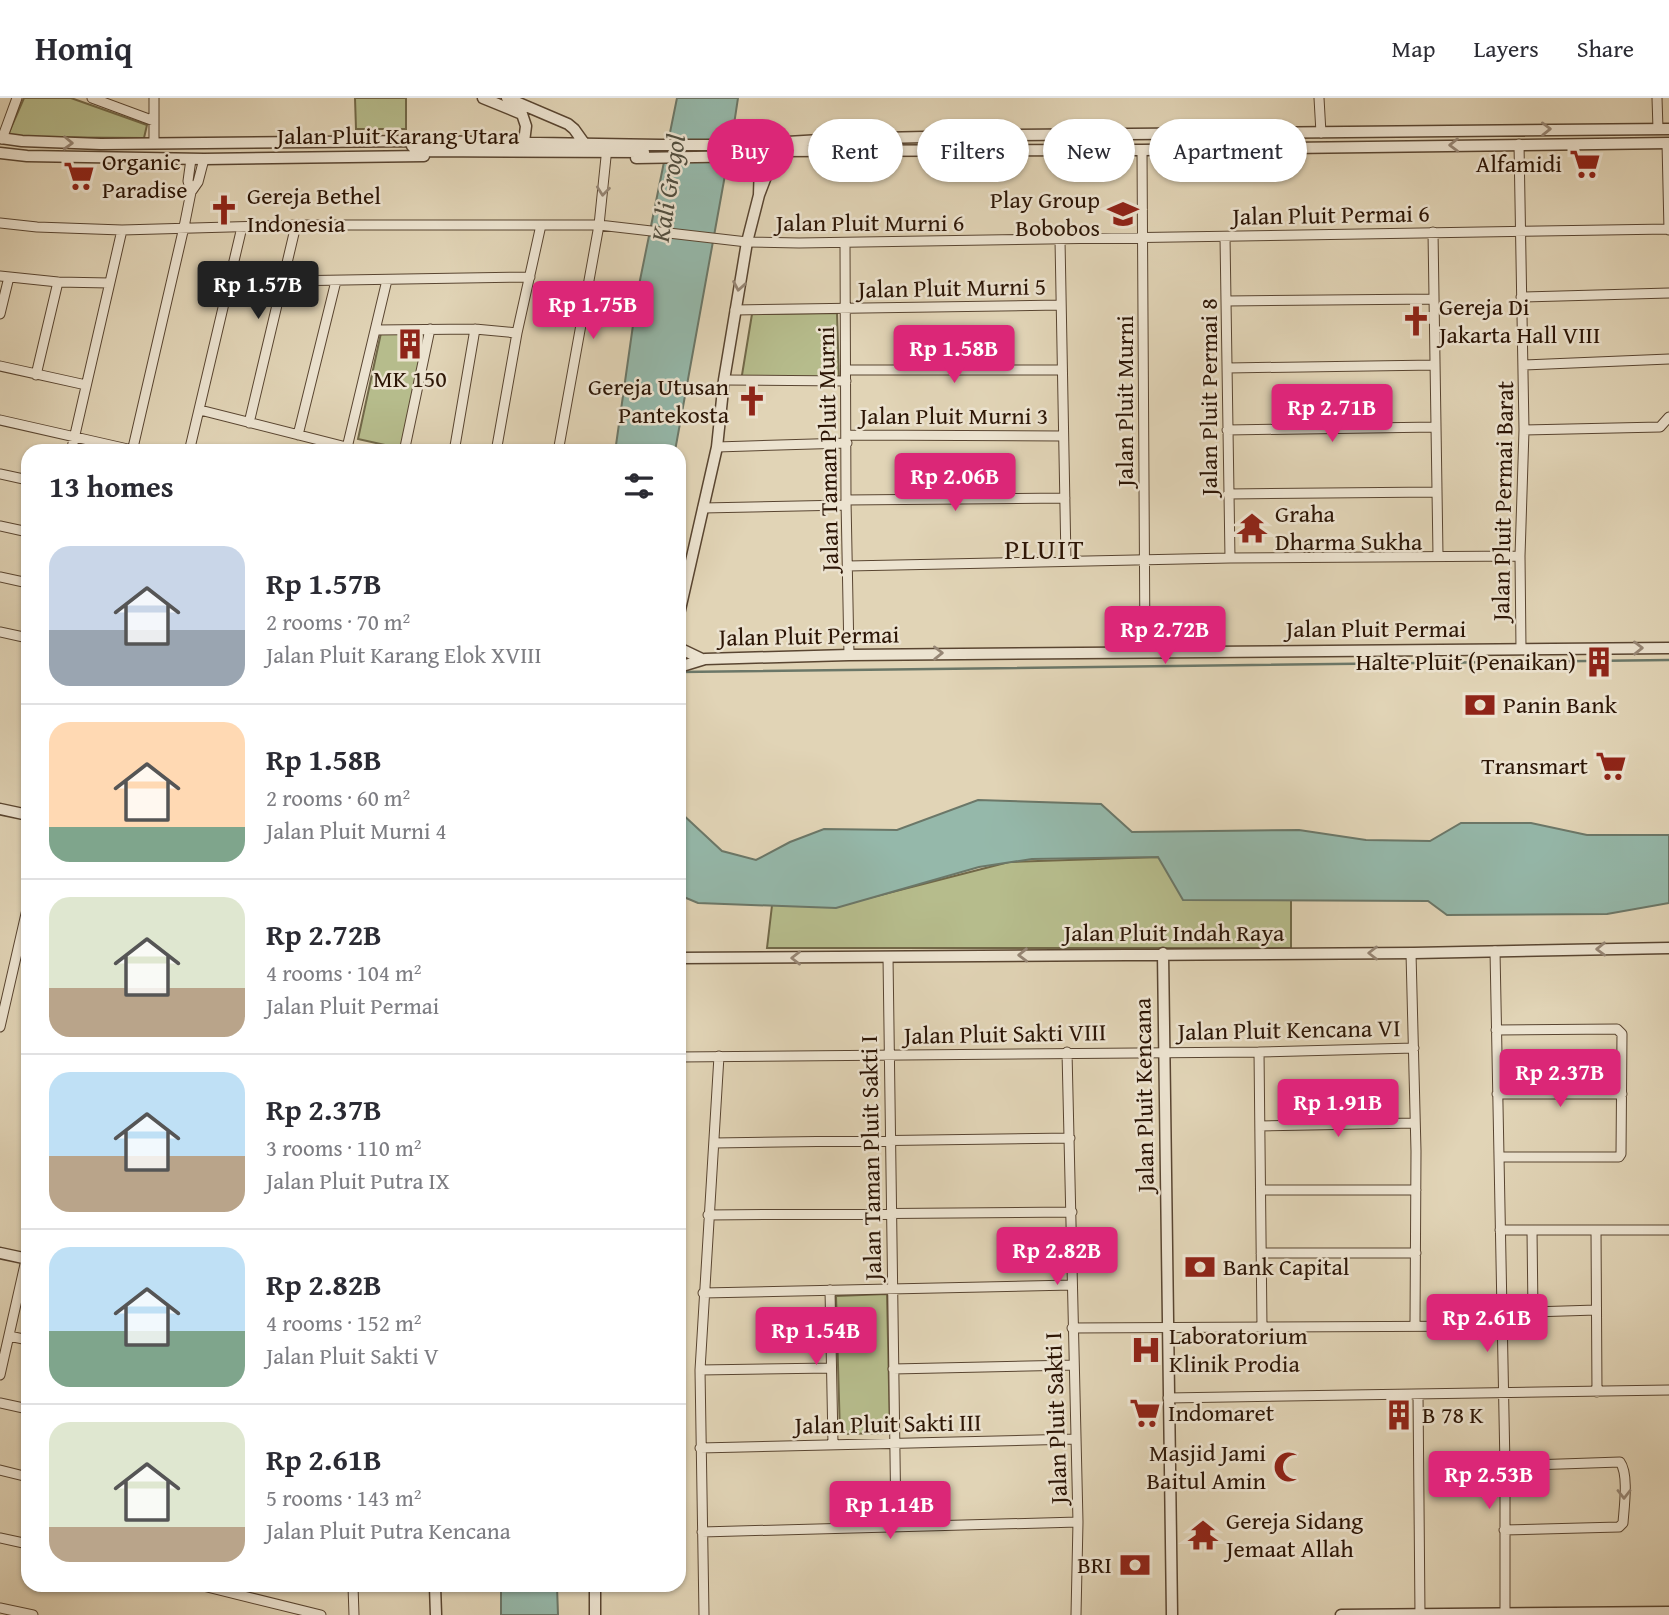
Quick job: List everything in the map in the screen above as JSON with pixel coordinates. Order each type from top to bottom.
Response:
[{"type":"street","points":[[1,139],[17,98]]},
{"type":"street","points":[[92,98],[154,121]]},
{"type":"street","points":[[154,144],[155,98]]},
{"type":"street","points":[[483,98],[522,114],[526,126],[524,142]]},
{"type":"street","points":[[507,98],[568,124],[575,129],[584,143]]},
{"type":"street","points":[[1319,98],[1321,133]]},
{"type":"street","points":[[1307,133],[1664,129],[1657,98]]},
{"type":"street","points":[[1572,129],[1572,144]]},
{"type":"street","points":[[1029,135],[1149,135],[1145,150]]},
{"type":"street","points":[[794,144],[837,139],[917,137]]},
{"type":"street","name":"Jalan Pluit Karang Utara","points":[[1,139],[154,144],[524,142],[707,148]]},
{"type":"street","points":[[417,141],[412,146],[417,151],[652,155],[707,152]]},
{"type":"street","points":[[255,158],[271,142]]},
{"type":"street","points":[[393,142],[403,156]]},
{"type":"street","points":[[1029,150],[1668,143],[1669,230]]},
{"type":"street","name":"Jalan Pluit Permai Barat","points":[[1519,144],[1524,365],[1521,649]]},
{"type":"street","name":"Jalan Pluit Murni","points":[[1145,150],[1145,651]]},
{"type":"street","points":[[794,152],[917,151]]},
{"type":"street","name":"Jalan Pluit Karang Utara","points":[[0,153],[27,156],[191,159],[652,155]]},
{"type":"street","points":[[559,444],[599,225],[606,157]]},
{"type":"street","points":[[191,159],[188,181],[191,192]]},
{"type":"street","points":[[137,444],[191,192],[198,182],[204,159]]},
{"type":"street","points":[[759,182],[759,195]]},
{"type":"street","points":[[686,583],[717,447],[724,380],[747,242],[764,182]]},
{"type":"street","name":"Jalan Pluit Murni 6","points":[[0,223],[37,228],[122,230],[296,225],[599,225],[747,242],[1143,239]]},
{"type":"street","points":[[249,423],[296,225]]},
{"type":"street","points":[[497,444],[517,333],[541,225]]},
{"type":"street","points":[[191,444],[242,227]]},
{"type":"street","points":[[72,444],[122,230]]},
{"type":"street","name":"Jalan Pluit Permai 6","points":[[1143,239],[1521,230],[1669,230]]},
{"type":"street","points":[[1433,233],[1438,555]]},
{"type":"street","name":"Jalan Pluit Permai 8","points":[[1225,237],[1230,558]]},
{"type":"street","points":[[1060,240],[1066,561]]},
{"type":"street","name":"Jalan Taman Pluit Murni","points":[[845,243],[849,655]]},
{"type":"street","points":[[0,314],[4,276],[58,282],[109,283]]},
{"type":"street","points":[[284,281],[530,277]]},
{"type":"street","points":[[347,444],[387,280]]},
{"type":"street","points":[[298,435],[336,281]]},
{"type":"street","points":[[36,375],[58,282]]},
{"type":"street","points":[[1521,297],[1669,293]]},
{"type":"street","points":[[1227,301],[1434,299]]},
{"type":"street","name":"Jalan Pluit Murni 5","points":[[735,310],[1060,305]]},
{"type":"street","points":[[406,444],[430,329]]},
{"type":"street","points":[[376,330],[475,329],[517,333]]},
{"type":"street","points":[[455,444],[475,329]]},
{"type":"street","points":[[1524,365],[1669,359]]},
{"type":"street","points":[[1228,368],[1435,365]]},
{"type":"street","points":[[0,366],[86,385]]},
{"type":"street","points":[[846,370],[1061,370]]},
{"type":"street","points":[[724,380],[846,381]]},
{"type":"street","points":[[200,410],[329,444]]},
{"type":"street","points":[[0,420],[107,444]]},
{"type":"street","points":[[1524,430],[1660,427],[1667,423]]},
{"type":"street","points":[[1227,430],[1436,428]]},
{"type":"street","name":"Jalan Pluit Murni 3","points":[[717,447],[847,439],[1062,436]]},
{"type":"street","points":[[0,474],[21,478]]},
{"type":"street","points":[[1228,494],[1437,492]]},
{"type":"street","points":[[703,508],[1065,498]]},
{"type":"street","points":[[0,526],[21,530]]},
{"type":"street","points":[[848,566],[1520,555]]},
{"type":"street","points":[[0,577],[21,582]]},
{"type":"street","points":[[0,632],[21,636]]},
{"type":"street","name":"Jalan Pluit Permai","points":[[705,659],[1145,651],[1669,648]]},
{"type":"street","points":[[686,651],[705,659]]},
{"type":"street","points":[[686,665],[705,659]]},
{"type":"street","points":[[0,809],[21,814]]},
{"type":"street","points":[[0,1027],[21,936]]},
{"type":"street","name":"Jalan Pluit Indah Raya","points":[[686,958],[1411,953],[1669,948]]},
{"type":"street","points":[[1494,951],[1505,1466],[1505,1614]]},
{"type":"street","name":"Jalan Pluit Kencana","points":[[1163,953],[1172,1615]]},
{"type":"street","points":[[1411,953],[1416,1190],[1415,1326]]},
{"type":"street","name":"Jalan Taman Pluit Sakti I","points":[[888,957],[896,1526]]},
{"type":"street","points":[[1496,1030],[1619,1030],[1622,1034],[1619,1157],[1499,1157]]},
{"type":"street","name":"Jalan Pluit Kencana VI","points":[[1164,1052],[1413,1048]]},
{"type":"street","name":"Jalan Pluit Sakti I","points":[[1067,1052],[1078,1522],[1076,1615]]},
{"type":"street","name":"Jalan Pluit Sakti VIII","points":[[686,1057],[1164,1052]]},
{"type":"street","points":[[1259,1052],[1262,1327]]},
{"type":"street","points":[[704,1615],[699,1448],[700,1370],[719,1056]]},
{"type":"street","points":[[1497,1094],[1622,1094]]},
{"type":"street","points":[[1260,1126],[1415,1123]]},
{"type":"street","points":[[714,1143],[1070,1138]]},
{"type":"street","points":[[1261,1190],[1416,1190]]},
{"type":"street","points":[[708,1215],[1072,1212]]},
{"type":"street","points":[[1500,1230],[1669,1230]]},
{"type":"street","points":[[1532,1231],[1533,1312]]},
{"type":"street","points":[[1596,1231],[1597,1392]]},
{"type":"street","points":[[0,1253],[21,1256]]},
{"type":"street","points":[[1261,1253],[1416,1253]]},
{"type":"street","points":[[0,1375],[21,1283]]},
{"type":"street","points":[[703,1293],[1072,1285]]},
{"type":"street","points":[[830,1290],[833,1444]]},
{"type":"street","points":[[1501,1313],[1595,1310]]},
{"type":"street","points":[[1072,1328],[1501,1326]]},
{"type":"street","points":[[9,1336],[21,1339]]},
{"type":"street","points":[[893,1369],[1074,1365]]},
{"type":"street","points":[[700,1370],[831,1368]]},
{"type":"street","points":[[1168,1398],[1669,1390]]},
{"type":"street","points":[[1418,1394],[1420,1614]]},
{"type":"street","points":[[0,1402],[21,1407]]},
{"type":"street","name":"Jalan Pluit Sakti III","points":[[699,1448],[1076,1439]]},
{"type":"street","points":[[1504,1530],[1617,1527],[1623,1524],[1624,1469],[1622,1463],[1616,1462],[1505,1466]]},
{"type":"street","points":[[0,1470],[21,1475]]},
{"type":"street","points":[[702,1532],[1078,1522]]},
{"type":"street","points":[[0,1538],[21,1542]]},
{"type":"street","points":[[227,1592],[321,1615]]},
{"type":"street","points":[[353,1592],[354,1615]]},
{"type":"street","points":[[435,1592],[436,1615]]},
{"type":"street","points":[[595,1592],[595,1615]]},
{"type":"street","points":[[0,1608],[33,1615]]},
{"type":"street","points":[[1340,1615],[1669,1612]]},
{"type":"green space","points":[[24,98],[71,98],[147,125],[144,138],[7,137]]},
{"type":"green space","points":[[355,98],[406,98],[406,129],[356,129]]},
{"type":"green space","points":[[837,313],[839,380],[741,381],[752,314]]},
{"type":"green space","points":[[427,332],[404,444],[380,444],[358,439],[381,333]]},
{"type":"green space","points":[[1158,857],[1291,900],[1291,948],[767,948],[773,897],[865,899],[1009,862]]},
{"type":"green space","points":[[887,1294],[890,1433],[840,1434],[836,1296]]},
{"type":"water","name":"Kali Grogol","points":[[677,98],[738,98],[735,119],[707,119],[707,182],[724,182],[676,444],[616,444],[638,290]]},
{"type":"water","points":[[978,800],[1101,804],[1132,832],[1299,830],[1366,840],[1430,841],[1461,823],[1531,823],[1587,835],[1669,835],[1669,903],[1607,914],[1447,915],[1428,901],[1183,900],[1158,857],[1032,859],[979,867],[836,908],[698,903],[686,898],[686,818],[722,851],[756,860],[790,842],[824,829],[897,830]]},
{"type":"water","points":[[501,1592],[557,1592],[558,1615],[501,1615]]},
{"type":"waterway","points":[[686,672],[1669,660]]},
{"type":"place","name":"Alfamidi","points":[[1585,164]]},
{"type":"place","name":"Organic Paradise","points":[[79,176]]},
{"type":"place","name":"Gereja Bethel Indonesia","points":[[224,210]]},
{"type":"place","name":"Play Group Bobobos","points":[[1123,214]]},
{"type":"place","name":"Gereja Di Jakarta Hall VIII","points":[[1416,321]]},
{"type":"place","name":"MK 150","points":[[410,344]]},
{"type":"place","name":"Gereja Utusan Pantekosta","points":[[752,401]]},
{"type":"place","name":"Graha Dharma Sukha","points":[[1252,528]]},
{"type":"place","name":"Halte Pluit (Penaikan)","points":[[1599,662]]},
{"type":"place","name":"Panin Bank","points":[[1480,705]]},
{"type":"place","name":"Transmart","points":[[1611,766]]},
{"type":"place","name":"Bank Capital","points":[[1200,1267]]},
{"type":"place","name":"Laboratorium Klinik Prodia","points":[[1146,1350]]},
{"type":"place","name":"Indomaret","points":[[1145,1413]]},
{"type":"place","name":"B 78 K","points":[[1399,1415]]},
{"type":"place","name":"Masjid Jami Baitul Amin","points":[[1289,1467]]},
{"type":"place","name":"Gereja Sidang Jemaat Allah","points":[[1203,1535]]},
{"type":"place","name":"BRI","points":[[1135,1565]]},
{"type":"district","name":"PLUIT","points":[[1045,549]]}]
